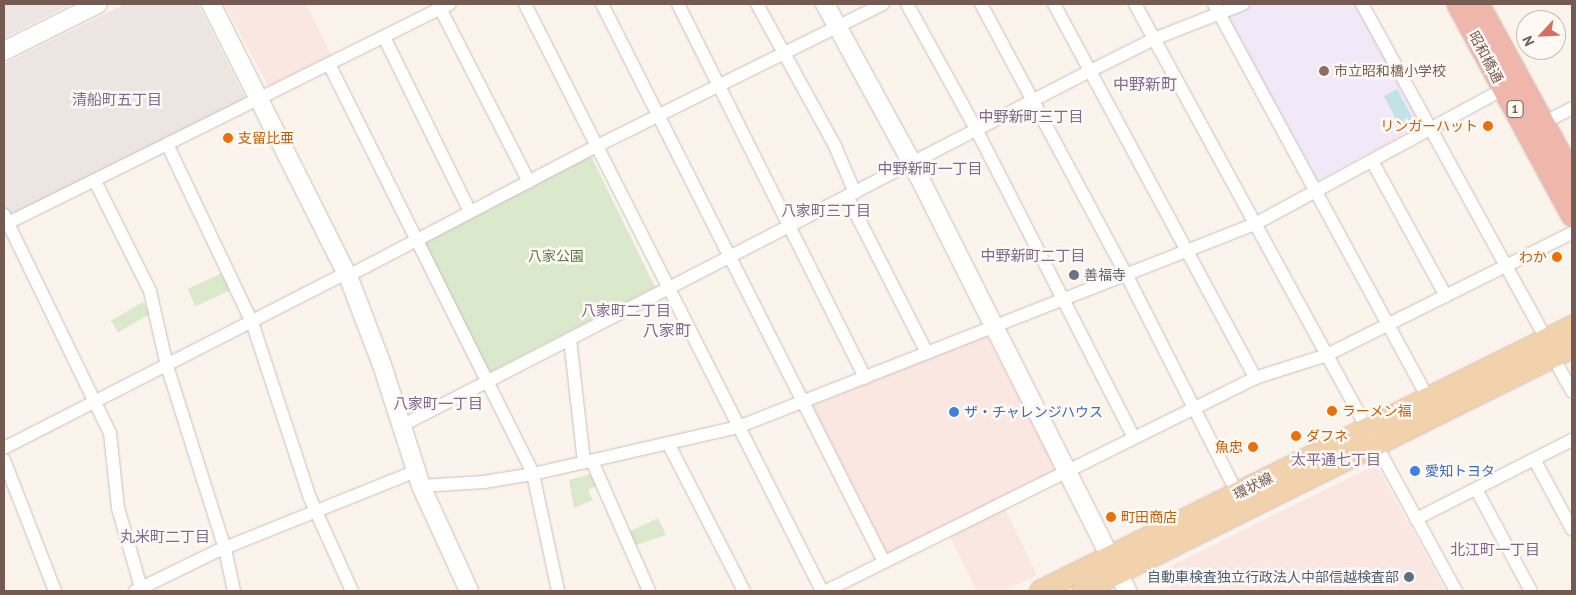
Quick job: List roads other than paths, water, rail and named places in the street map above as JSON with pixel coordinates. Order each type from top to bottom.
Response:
[{"type":"highway","name":"昭和橋通","points":[[1458,4],[1572,215]]},
{"type":"highway","name":"昭和橋通","points":[[1478,4],[1572,176]]},
{"type":"main road","name":"環状線","points":[[1084,591],[1371,437],[1549,348],[1572,326]]},
{"type":"main road","name":"環状線","points":[[1040,591],[1118,574],[1238,494],[1371,437],[1428,398],[1549,348],[1572,348]]},
{"type":"street","points":[[4,51],[98,4]]},
{"type":"street","points":[[211,4],[347,275],[418,479],[469,591]]},
{"type":"street","points":[[526,4],[738,427],[824,591],[1256,378],[1327,355],[1572,233]]},
{"type":"street","points":[[602,4],[884,562]]},
{"type":"street","points":[[678,4],[864,378]]},
{"type":"street","points":[[757,4],[834,146],[851,194],[927,354]]},
{"type":"street","points":[[825,4],[912,163],[1118,574]]},
{"type":"street","points":[[4,448],[167,366],[186,354],[418,239],[597,146],[883,4]]},
{"type":"street","points":[[907,4],[976,130],[1134,438]]},
{"type":"street","points":[[981,4],[1126,274],[1238,494]]},
{"type":"street","points":[[1054,4],[1256,378]]},
{"type":"street","points":[[1135,4],[1456,591]]},
{"type":"street","points":[[401,426],[1090,70],[1216,8],[1243,4]]},
{"type":"street","points":[[1362,4],[1506,266],[1572,391]]},
{"type":"street","points":[[529,182],[445,6],[95,181],[5,221],[110,433],[118,508],[139,590],[225,549],[315,511],[418,479],[484,482],[534,474],[738,427],[1255,224],[1504,88]]},
{"type":"street","points":[[1216,8],[1428,398]]},
{"type":"street","points":[[384,37],[470,212]]},
{"type":"street","points":[[329,64],[534,474],[558,591]]},
{"type":"street","points":[[1543,124],[1572,108]]},
{"type":"street","points":[[167,144],[252,322],[315,511],[352,591]]},
{"type":"street","points":[[1372,161],[1446,296]]},
{"type":"street","points":[[95,181],[150,291],[167,366],[225,549],[234,591]]},
{"type":"street","points":[[570,340],[588,462],[649,591]]},
{"type":"street","points":[[1416,519],[1572,440]]},
{"type":"street","points":[[668,443],[744,591]]},
{"type":"street","points":[[1534,459],[1572,529]]},
{"type":"street","points":[[4,460],[56,591]]},
{"type":"street","points":[[1476,488],[1531,591]]},
{"type":"water","points":[[1397,89],[1415,123],[1402,130],[1384,96]]},
{"type":"place","name":"市立昭和橋小学校","points":[[1324,71]]},
{"type":"place","name":"リンガーハット","points":[[1488,126]]},
{"type":"place","name":"支留比亜","points":[[228,138]]},
{"type":"place","name":"わか","points":[[1557,257]]},
{"type":"place","name":"善福寺","points":[[1074,275]]},
{"type":"place","name":"ラーメン福","points":[[1332,411]]},
{"type":"place","name":"ザ・チャレンジハウス","points":[[954,412]]},
{"type":"place","name":"ダフネ","points":[[1296,436]]},
{"type":"place","name":"魚忠","points":[[1253,447]]},
{"type":"place","name":"愛知トヨタ","points":[[1415,471]]},
{"type":"place","name":"町田商店","points":[[1111,517]]},
{"type":"place","name":"自動車検査独立行政法人中部信越検査部","points":[[1409,577]]},
{"type":"district","name":"中野新町","points":[[1145,84]]},
{"type":"district","name":"清船町五丁目","points":[[117,100]]},
{"type":"district","name":"中野新町三丁目","points":[[1031,117]]},
{"type":"district","name":"中野新町一丁目","points":[[930,169]]},
{"type":"district","name":"八家町三丁目","points":[[826,211]]},
{"type":"district","name":"中野新町二丁目","points":[[1033,256]]},
{"type":"district","name":"八家町二丁目","points":[[626,311]]},
{"type":"district","name":"八家町","points":[[667,330]]},
{"type":"district","name":"八家町一丁目","points":[[438,404]]},
{"type":"district","name":"太平通七丁目","points":[[1336,460]]},
{"type":"district","name":"丸米町二丁目","points":[[165,537]]},
{"type":"district","name":"北江町一丁目","points":[[1495,550]]},
{"type":"park label","name":"八家公園","points":[[556,256]]}]
